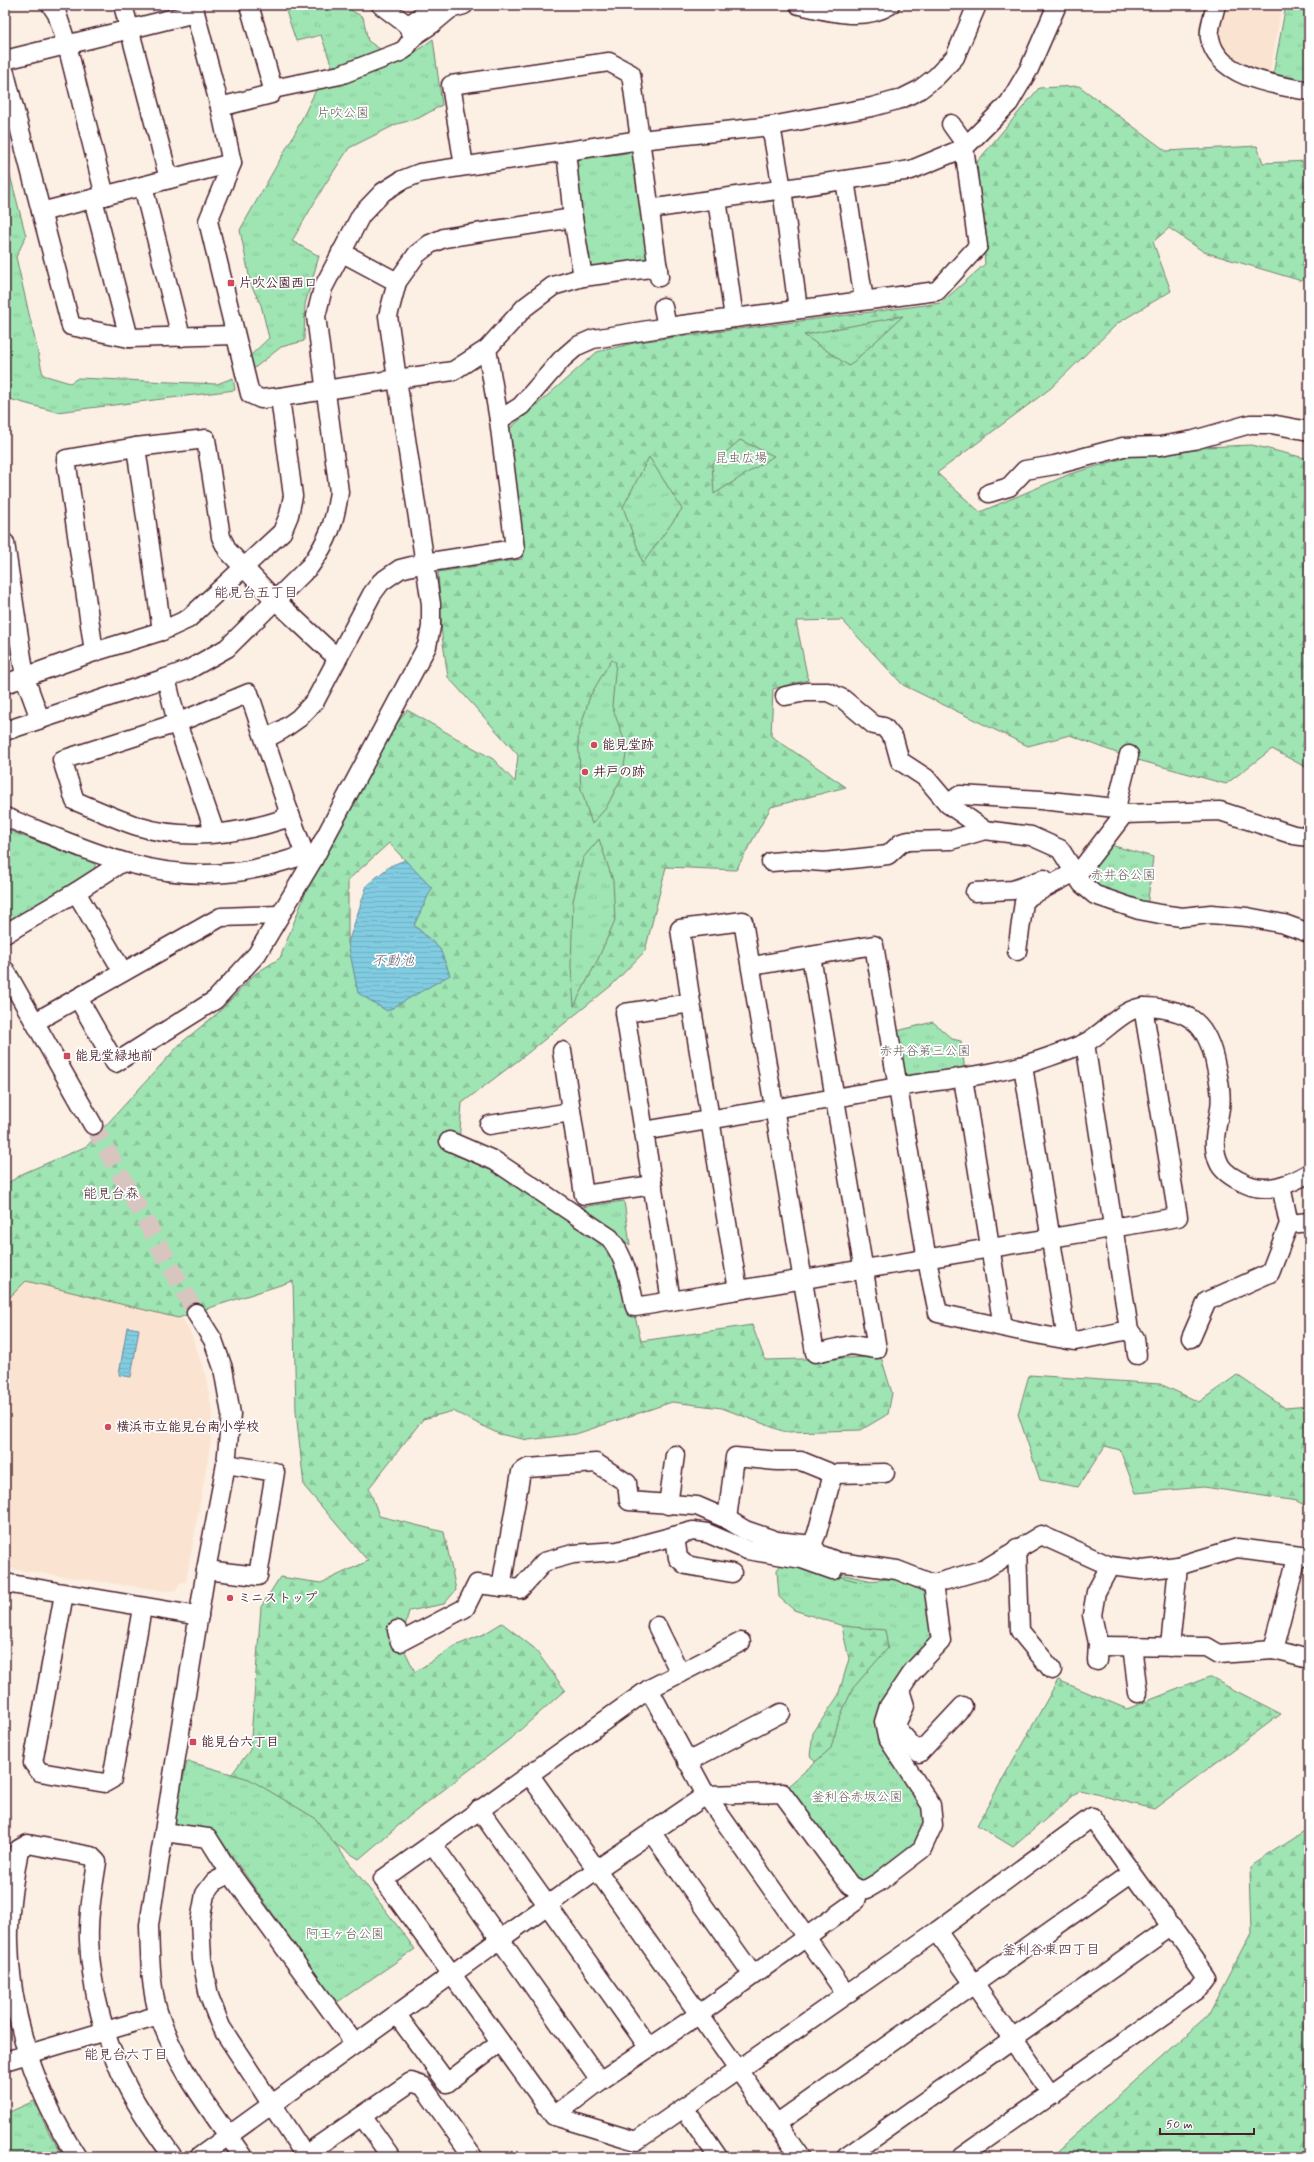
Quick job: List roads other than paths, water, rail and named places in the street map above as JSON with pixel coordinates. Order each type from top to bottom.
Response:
[{"type":"street","points":[[52,5],[57,14],[67,45],[129,338]]},
{"type":"street","points":[[123,5],[169,179]]},
{"type":"street","points":[[220,107],[271,94],[273,89],[249,5]]},
{"type":"street","points":[[381,5],[410,30]]},
{"type":"street","points":[[273,89],[340,75],[400,52],[405,49],[413,22],[435,5]]},
{"type":"street","points":[[410,30],[432,24],[450,9],[464,5]]},
{"type":"street","points":[[799,5],[851,15],[881,11],[890,5]]},
{"type":"street","points":[[5,731],[188,670],[227,648],[314,561],[330,535],[336,515],[339,492],[316,316],[323,288],[341,252],[361,215],[383,192],[402,180],[420,173],[640,140],[771,126],[872,107],[928,92],[936,77],[955,57],[978,5]]},
{"type":"street","points":[[650,209],[911,170],[965,146],[1009,103],[1030,69],[1057,5]]},
{"type":"street","points":[[1216,5],[1209,36],[1214,53],[1228,65],[1258,82],[1309,91]]},
{"type":"street","points":[[5,60],[130,29],[194,9],[220,107],[232,163],[208,221],[250,394],[261,399],[453,371],[487,349],[525,307],[553,286],[583,277],[659,272],[631,74],[608,62],[451,85],[464,166]]},
{"type":"street","points":[[5,73],[71,326],[129,338],[235,335]]},
{"type":"street","points":[[498,420],[521,406],[562,359],[577,346],[593,339],[667,327],[937,291],[978,246],[965,146],[951,124]]},
{"type":"street","points":[[771,126],[782,190],[798,309]]},
{"type":"street","points":[[566,151],[573,218],[583,277]]},
{"type":"street","points":[[41,212],[232,163]]},
{"type":"street","points":[[845,180],[864,300]]},
{"type":"street","points":[[143,186],[181,337]]},
{"type":"street","points":[[717,199],[734,318]]},
{"type":"street","points":[[78,998],[115,1063],[215,1000],[256,954],[280,914],[309,857],[427,646],[431,627],[431,604],[388,316],[398,282],[417,254],[430,244],[444,238],[573,218]]},
{"type":"street","points":[[341,252],[398,282]]},
{"type":"street","points":[[663,307],[667,327]]},
{"type":"street","points":[[265,739],[282,730],[299,718],[315,701],[372,594],[381,582],[400,569],[424,563],[515,549],[487,349]]},
{"type":"street","points":[[5,684],[94,652],[162,631],[188,619],[217,594],[243,566],[282,532],[289,515],[293,496],[280,397]]},
{"type":"street","points":[[989,493],[1009,487],[1025,470],[1055,465],[1123,447],[1160,446],[1194,440],[1250,424],[1271,424],[1309,431]]},
{"type":"street","points":[[94,652],[66,459],[136,447],[206,439],[221,537],[228,551],[275,600],[337,658]]},
{"type":"street","points":[[136,447],[162,631]]},
{"type":"street","points":[[5,542],[25,678],[40,719]]},
{"type":"street","points":[[166,678],[177,723],[215,833]]},
{"type":"street","points":[[785,696],[806,692],[828,692],[843,699],[874,725],[884,727],[894,739],[900,761],[926,778],[948,804],[985,830]]},
{"type":"street","points":[[288,809],[284,819],[251,830],[183,834],[138,826],[75,801],[62,760],[177,723],[249,693],[288,809],[309,857]]},
{"type":"street","points":[[1017,951],[1024,902],[1030,896],[1074,871],[1120,811],[1129,754]]},
{"type":"street","points":[[948,804],[960,795],[1042,800],[1120,811],[1220,811],[1294,835],[1309,837]]},
{"type":"street","points":[[5,817],[121,863],[160,871],[194,875],[220,874],[261,868],[309,857]]},
{"type":"street","points":[[771,862],[796,860],[824,862],[888,855],[901,844],[909,841],[951,840],[985,830],[1031,836],[1046,841],[1060,849],[1082,884],[1096,896],[1139,910],[1182,917],[1211,914],[1247,917],[1284,924],[1309,933]]},
{"type":"street","points":[[5,934],[76,892],[121,863]]},
{"type":"street","points":[[975,892],[1013,890],[1074,871]]},
{"type":"street","points":[[76,892],[123,972]]},
{"type":"street","points":[[35,1022],[221,917],[280,914]]},
{"type":"street","points":[[738,1290],[680,929],[743,921],[752,966],[815,1353],[851,1345],[877,1349],[811,956]]},
{"type":"street","points":[[752,966],[874,945],[927,1260],[938,1313],[1075,1341],[1129,1330]]},
{"type":"street","points":[[5,970],[93,1125]]},
{"type":"street","points":[[671,1301],[625,1013],[691,1002]]},
{"type":"street","points":[[644,1131],[775,1110],[899,1087],[963,1078],[1023,1066],[1084,1043],[1124,1014],[1143,1007],[1170,1010],[1188,1016],[1203,1029],[1209,1039],[1221,1093],[1214,1134],[1216,1152],[1220,1167],[1234,1178],[1251,1186],[1260,1188],[1281,1186],[1309,1173]]},
{"type":"street","points":[[449,1141],[495,1161],[610,1238],[620,1252],[626,1266],[635,1307],[927,1260],[1178,1217],[1143,1007]]},
{"type":"street","points":[[1084,1043],[1129,1330],[1135,1338],[1137,1355]]},
{"type":"street","points":[[562,1050],[584,1195],[653,1185]]},
{"type":"street","points":[[1023,1066],[1052,1239],[1067,1340]]},
{"type":"street","points":[[963,1078],[1003,1327]]},
{"type":"street","points":[[490,1125],[571,1112]]},
{"type":"street","points":[[1191,1338],[1207,1301],[1270,1273],[1289,1224],[1281,1186]]},
{"type":"street","points":[[1289,1224],[1309,1222]]},
{"type":"street","points":[[196,1314],[213,1340],[224,1368],[231,1414],[226,1464],[206,1570],[150,1925],[150,1953],[159,2015],[173,2047],[191,2081],[243,2157]]},
{"type":"street","points":[[668,1505],[675,1455]]},
{"type":"street","points":[[727,1519],[735,1457],[777,1461],[801,1461],[833,1474],[886,1473]]},
{"type":"street","points":[[206,1570],[258,1576],[275,1472],[226,1464]]},
{"type":"street","points":[[501,1587],[521,1472],[528,1468],[596,1464],[627,1483],[629,1501],[697,1506],[727,1519],[745,1530],[778,1541],[812,1545],[819,1554],[839,1562],[897,1570],[933,1584],[985,1569],[1040,1535],[1110,1566],[1142,1570],[1178,1566],[1203,1560],[1237,1548],[1303,1557],[1273,1650]]},
{"type":"street","points":[[812,1545],[817,1533],[833,1474]]},
{"type":"street","points":[[397,1630],[400,1642],[465,1608],[477,1584],[520,1589],[544,1562],[573,1554],[618,1551],[694,1531],[707,1533],[746,1550],[802,1559],[822,1567],[854,1574],[879,1575],[897,1570]]},
{"type":"street","points":[[674,1536],[678,1558],[686,1564],[732,1573]]},
{"type":"street","points":[[1017,1548],[1020,1631],[1052,1670]]},
{"type":"street","points":[[1110,1566],[1096,1592],[1092,1615],[1097,1654],[1132,1646],[1208,1647],[1219,1654],[1273,1650],[1309,1659]]},
{"type":"street","points":[[1170,1647],[1178,1566]]},
{"type":"street","points":[[5,1584],[142,1608],[199,1616]]},
{"type":"street","points":[[199,2157],[596,1870],[706,1795],[782,1793],[850,1885],[859,1890],[867,1889],[879,1882],[922,1849],[933,1824],[931,1805],[887,1737],[884,1722],[889,1706],[900,1690],[912,1673],[941,1641],[933,1584]]},
{"type":"street","points":[[64,1594],[33,1763],[40,1772],[105,1783],[112,1779],[142,1608]]},
{"type":"street","points":[[657,1626],[680,1673]]},
{"type":"street","points":[[741,1642],[649,1689],[432,1843],[384,1879],[554,2116],[636,2141],[685,2109],[738,2070],[937,1931],[1092,1817],[1131,1874],[1172,1926],[1207,1977],[1196,1991],[961,2157]]},
{"type":"street","points":[[1132,1646],[1138,1693]]},
{"type":"street","points":[[649,1689],[706,1795],[804,1937],[846,1994]]},
{"type":"street","points":[[900,1690],[905,1706],[897,1722],[898,1730],[919,1753],[963,1706]]},
{"type":"street","points":[[687,1762],[781,1713]]},
{"type":"street","points":[[529,1774],[698,2015],[800,2157]]},
{"type":"street","points":[[479,1810],[649,2048]]},
{"type":"street","points":[[164,1832],[208,1838],[230,1873],[355,2044]]},
{"type":"street","points":[[651,1832],[753,1975]]},
{"type":"street","points":[[432,1843],[600,2081]]},
{"type":"street","points":[[77,2157],[49,2108],[28,2054],[12,1988],[9,1941],[14,1878],[19,1849],[28,1844],[91,1856],[97,1862],[90,1906],[89,1940],[96,1990],[104,2031],[127,2086],[146,2118],[173,2157]]},
{"type":"street","points":[[230,1873],[214,1882],[205,1894],[200,1920],[202,1959],[209,1996],[221,2027],[306,2156],[410,2082],[423,2086],[473,2157]]},
{"type":"street","points":[[776,2124],[1131,1874]]},
{"type":"street","points":[[554,2116],[600,2081],[698,2015],[804,1937],[856,1901],[859,1890]]},
{"type":"street","points":[[846,2157],[1172,1926]]},
{"type":"street","points":[[937,1931],[1051,2094]]},
{"type":"street","points":[[5,2061],[159,2015]]},
{"type":"street","points":[[397,2015],[447,2083],[500,2042]]},
{"type":"street","points":[[685,2109],[718,2157]]},
{"type":"street","points":[[362,2116],[391,2157]]},
{"type":"water","name":"不動池","points":[[405,860],[432,888],[414,925],[440,949],[450,975],[387,1011],[358,993],[348,943],[367,885],[390,866]]},
{"type":"water","points":[[127,1327],[139,1329],[131,1377],[119,1375]]},
{"type":"tunnel","points":[[93,1125],[196,1313]]},
{"type":"place","name":"片吹公園西口","points":[[231,283]]},
{"type":"place","name":"能見堂跡","points":[[594,745]]},
{"type":"place","name":"井戸の跡","points":[[585,772]]},
{"type":"place","name":"能見堂緑地前","points":[[67,1056]]},
{"type":"place","name":"横浜市立能見台南小学校","points":[[108,1427]]},
{"type":"place","name":"ミニストップ","points":[[230,1598]]},
{"type":"place","name":"能見台六丁目","points":[[193,1742]]},
{"type":"district","name":"能見台五丁目","points":[[256,593]]},
{"type":"district","name":"能見台森","points":[[111,1194]]},
{"type":"district","name":"釜利谷東四丁目","points":[[1051,1950]]},
{"type":"district","name":"能見台六丁目","points":[[126,2055]]},
{"type":"park label","name":"片吹公園","points":[[343,113]]},
{"type":"park label","name":"昆虫広場","points":[[741,458]]},
{"type":"park label","name":"赤井谷公園","points":[[1123,875]]},
{"type":"park label","name":"赤井谷第三公園","points":[[925,1051]]},
{"type":"park label","name":"釜利谷赤坂公園","points":[[857,1797]]},
{"type":"park label","name":"阿王ヶ台公園","points":[[345,1934]]}]
